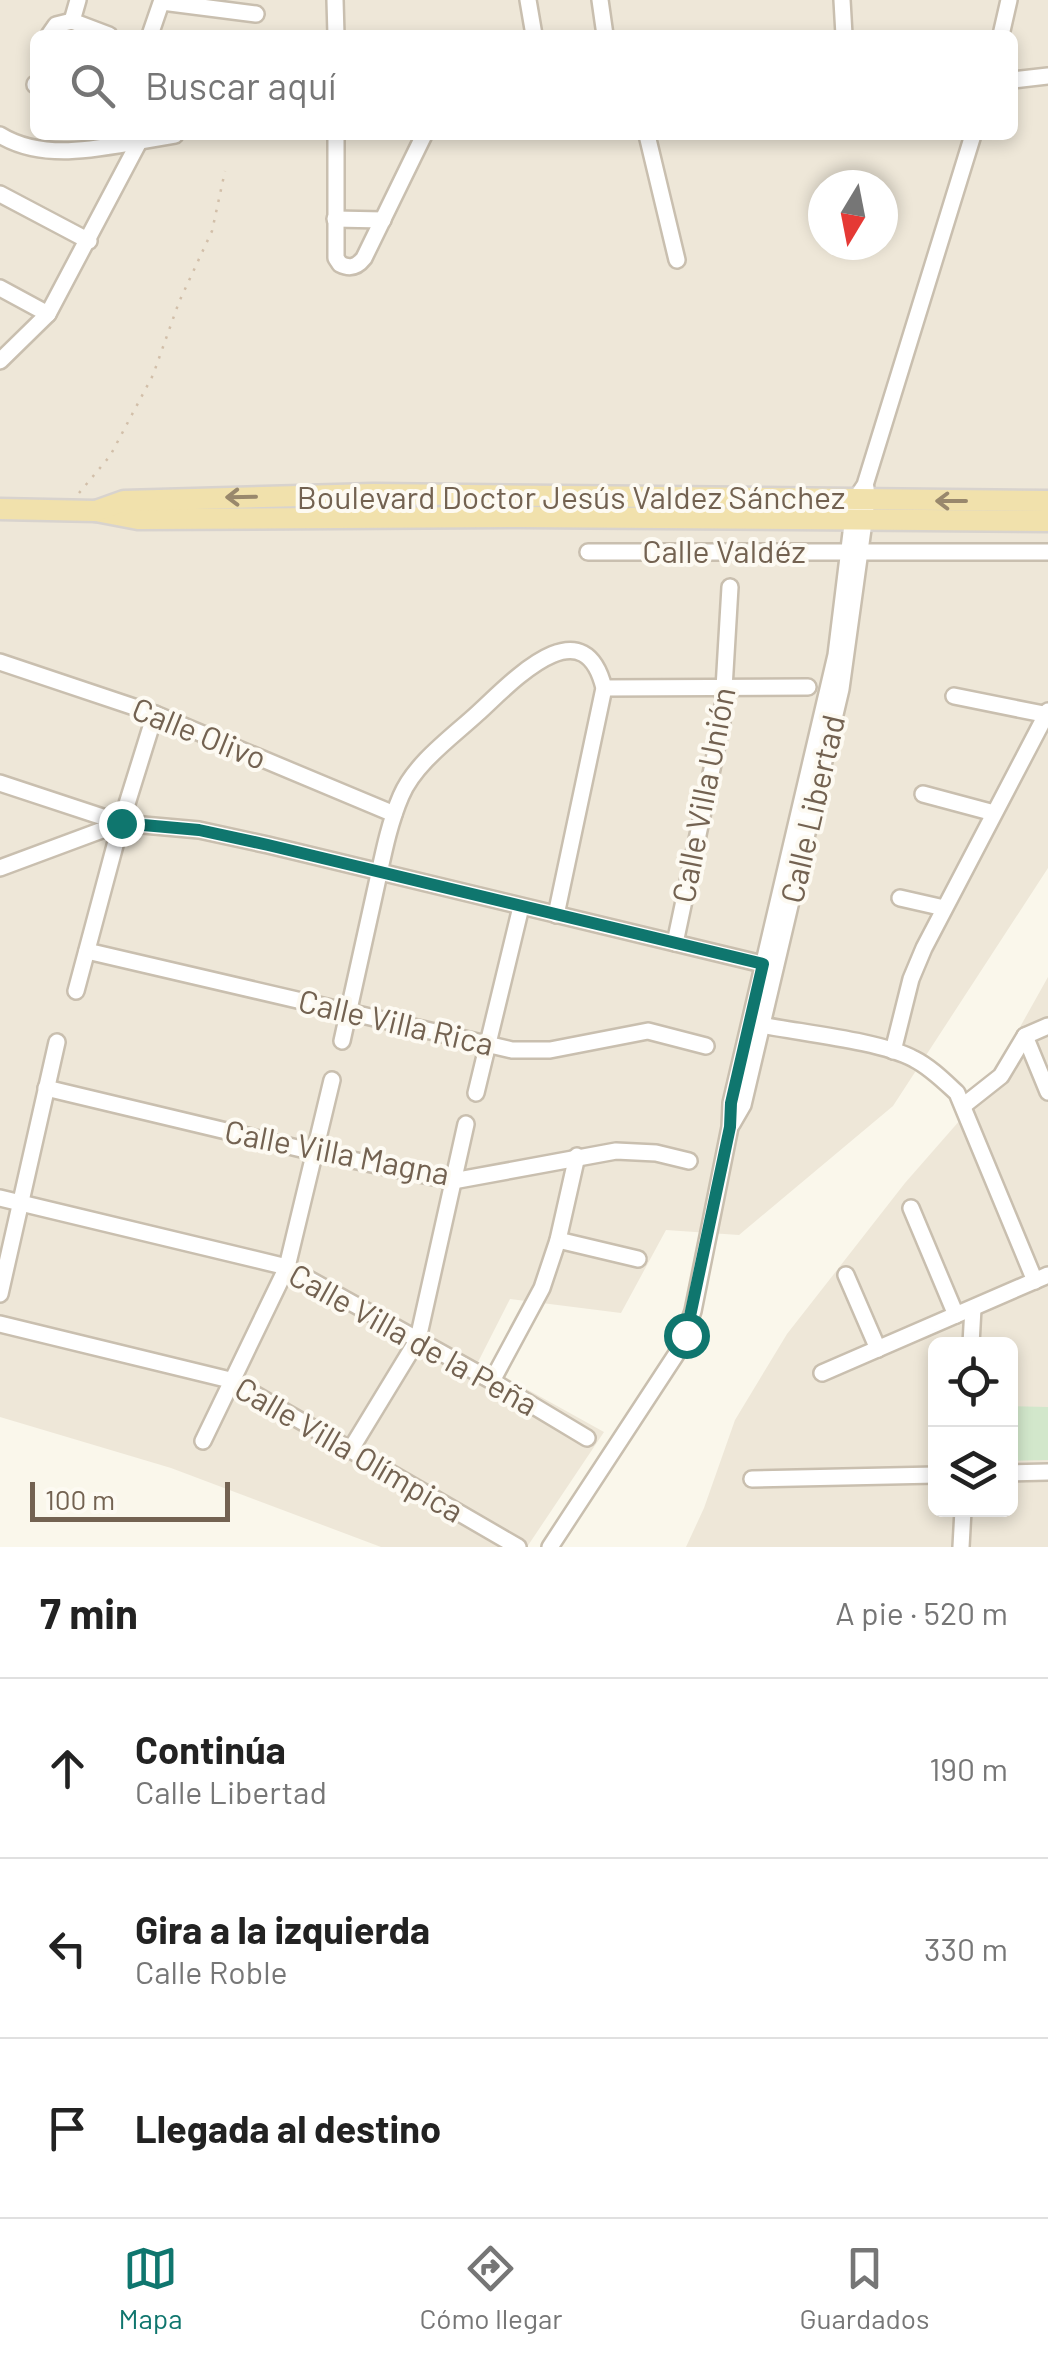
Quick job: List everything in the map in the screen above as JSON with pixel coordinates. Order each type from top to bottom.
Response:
[{"type":"main road","name":"Boulevard Doctor Jesús Valdez Sánchez","points":[[96,511],[124,500],[489,495],[861,504],[1048,521]]},
{"type":"main road","points":[[489,495],[490,517]]},
{"type":"main road","name":"Boulevard Doctor Jesús Valdez Sánchez","points":[[0,509],[96,511],[138,519],[490,517],[1048,501]]},
{"type":"street","points":[[72,21],[78,0]]},
{"type":"street","points":[[335,0],[336,30]]},
{"type":"street","points":[[528,0],[533,30]]},
{"type":"street","points":[[600,0],[604,30]]},
{"type":"street","points":[[842,0],[844,30]]},
{"type":"street","points":[[1001,30],[1009,0]]},
{"type":"street","points":[[152,30],[162,1],[256,14]]},
{"type":"street","points":[[52,30],[56,25],[72,21],[96,30]]},
{"type":"street","points":[[1018,79],[1048,76]]},
{"type":"street","points":[[0,135],[16,144],[50,151],[140,140]]},
{"type":"street","points":[[0,361],[48,314],[140,140]]},
{"type":"street","points":[[336,140],[336,258],[348,267],[364,258],[422,140]]},
{"type":"street","points":[[648,140],[677,260]]},
{"type":"street","name":"Calle Libertad","points":[[550,1547],[670,1368],[686,1335],[730,1127],[731,1103],[769,965],[828,689],[846,625],[861,504],[971,140]]},
{"type":"street","points":[[0,194],[90,240]]},
{"type":"street","points":[[335,218],[383,220]]},
{"type":"street","points":[[0,288],[48,314]]},
{"type":"street","name":"Calle Valdéz","points":[[588,552],[1048,552]]},
{"type":"street","name":"Calle Villa Unión","points":[[674,943],[716,762],[726,685],[730,587]]},
{"type":"street","points":[[342,1041],[394,814],[412,777],[537,660],[564,651],[583,655],[595,665],[604,688],[556,915]]},
{"type":"street","name":"Calle Olivo","points":[[0,662],[154,714],[394,814]]},
{"type":"street","points":[[604,688],[808,686]]},
{"type":"street","points":[[892,1051],[917,965],[1047,714],[954,696]]},
{"type":"street","points":[[76,991],[154,714]]},
{"type":"street","points":[[0,783],[121,823],[199,830],[769,965]]},
{"type":"street","points":[[923,794],[994,812]]},
{"type":"street","points":[[0,868],[121,823]]},
{"type":"street","points":[[900,898],[944,908]]},
{"type":"street","points":[[476,1093],[521,907]]},
{"type":"street","name":"Calle Villa Rica","points":[[86,951],[530,1052],[648,1030],[706,1046]]},
{"type":"street","name":"Calle Libertad","points":[[730,1127],[742,1105],[762,1025],[769,965]]},
{"type":"street","points":[[762,1025],[892,1051],[916,1060],[960,1100],[1042,1278],[822,1373]]},
{"type":"street","points":[[960,1100],[1001,1076],[1025,1036],[1048,1026]]},
{"type":"street","points":[[1025,1036],[1048,1092]]},
{"type":"street","points":[[0,1294],[58,1042]]},
{"type":"street","points":[[202,1441],[287,1268],[332,1080]]},
{"type":"street","name":"Calle Villa Magna","points":[[46,1088],[453,1181],[577,1156],[640,1150],[689,1160]]},
{"type":"street","points":[[352,1449],[418,1339],[466,1124]]},
{"type":"street","points":[[492,1381],[542,1288],[558,1240],[577,1156]]},
{"type":"street","name":"Calle Villa de la Peña","points":[[0,1198],[287,1268],[587,1438]]},
{"type":"street","points":[[910,1208],[956,1315]]},
{"type":"street","points":[[558,1240],[638,1259]]},
{"type":"street","points":[[846,1275],[878,1348]]},
{"type":"street","points":[[971,1337],[973,1308]]},
{"type":"street","name":"Calle Villa Olímpica","points":[[0,1324],[230,1380],[518,1547]]},
{"type":"street","points":[[1018,1473],[1048,1472]]},
{"type":"street","points":[[752,1479],[928,1474]]},
{"type":"street","points":[[962,1547],[964,1517]]},
{"type":"path","points":[[64,509],[110,456],[153,375],[179,302],[212,231],[224,171]]},
{"type":"shaded area","points":[[0,0],[1048,0],[1048,868],[893,1106],[739,1235],[666,1230],[621,1313],[510,1299],[478,1362],[604,1432],[527,1547],[381,1547],[171,1468],[0,1417]]},
{"type":"shaded area","points":[[1048,977],[1048,1547],[686,1547],[735,1420],[787,1334],[905,1183],[982,1095]]},
{"type":"green space","points":[[1018,1406],[1048,1407],[1048,1460],[1018,1461]]},
{"type":"route","points":[[121,823],[199,830],[268,845],[763,964],[731,1103],[730,1127],[686,1335]]}]
